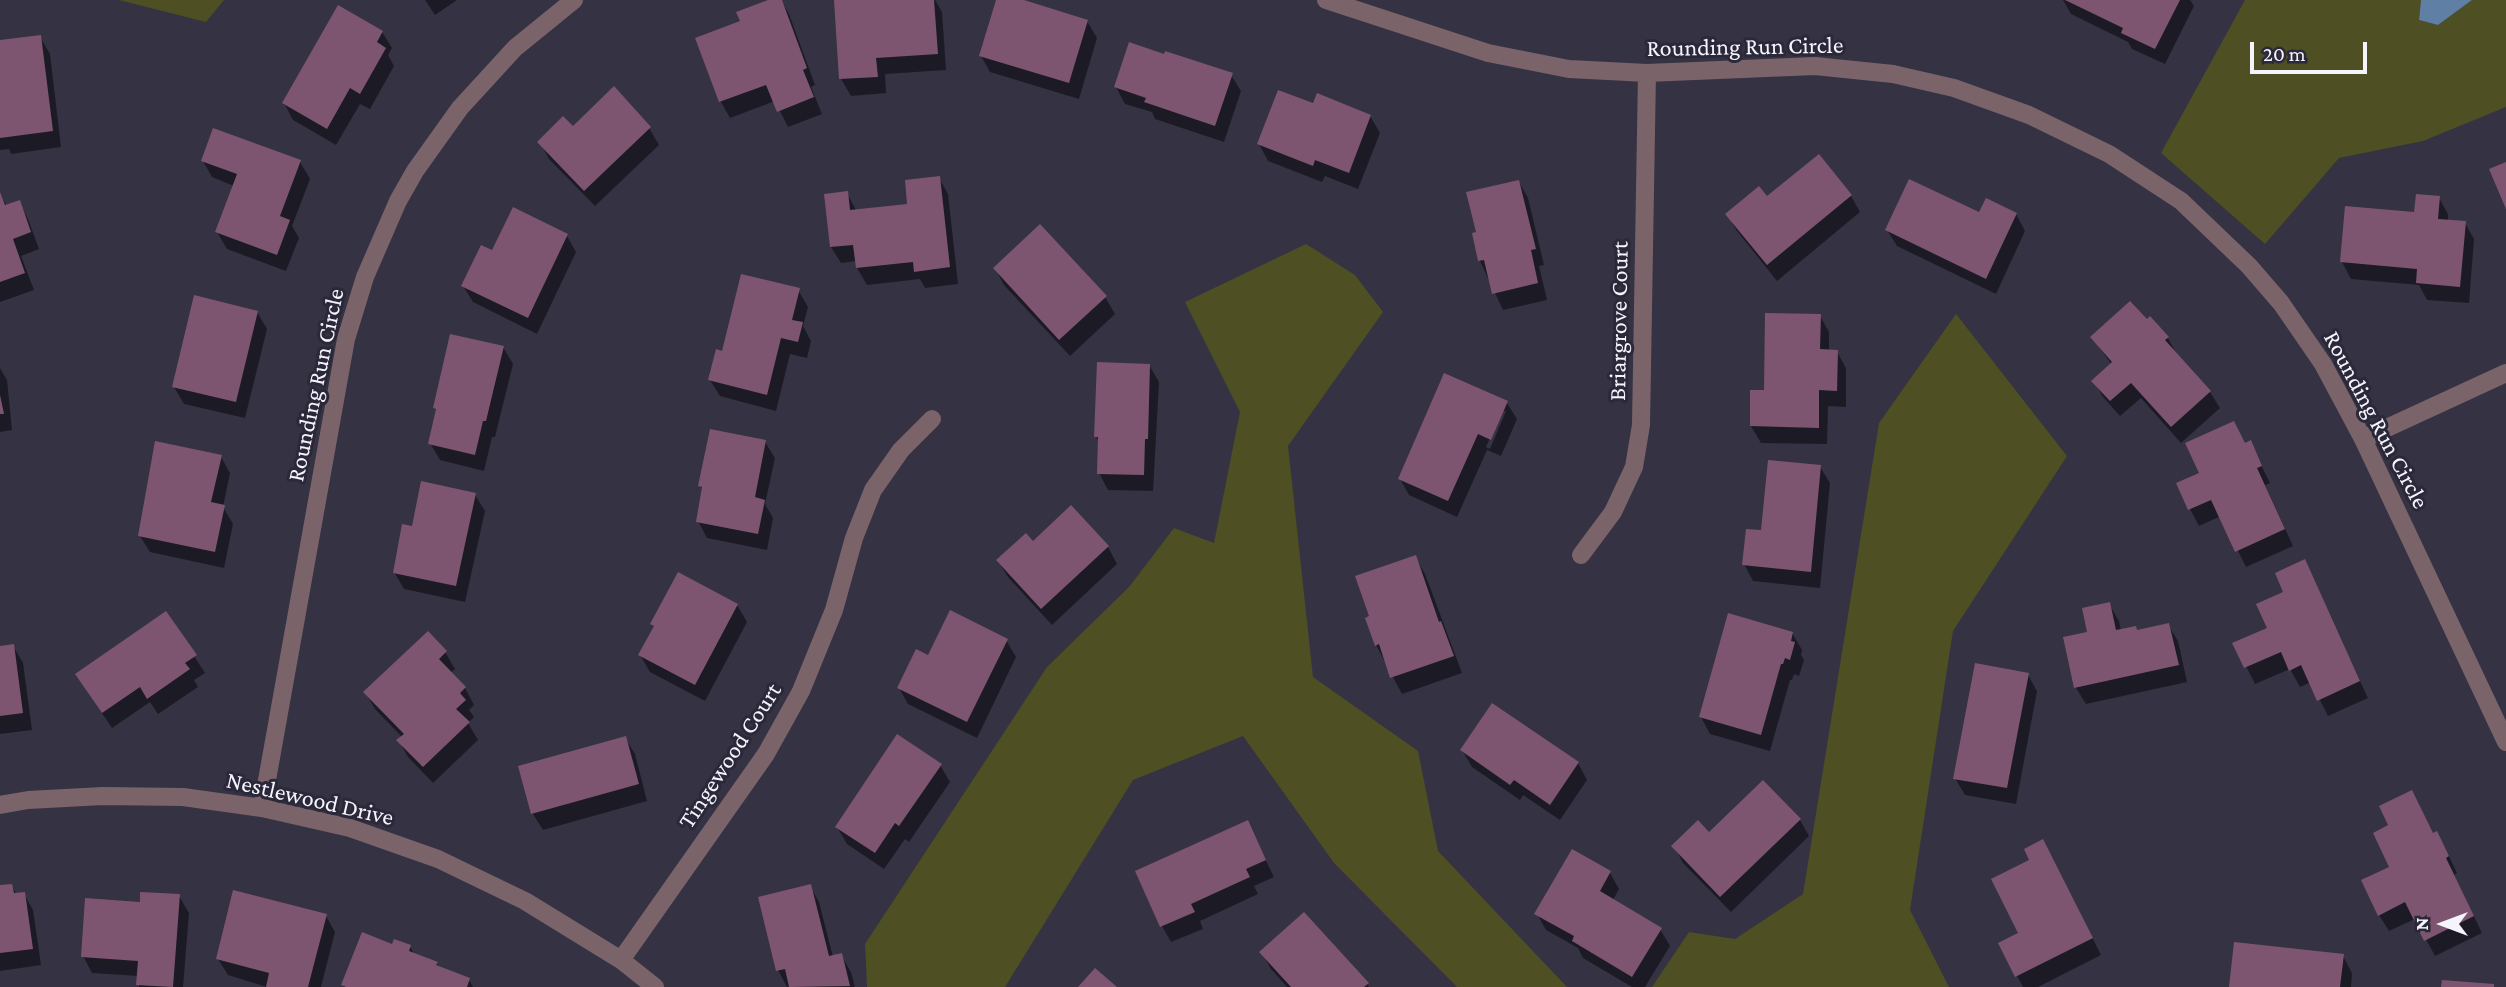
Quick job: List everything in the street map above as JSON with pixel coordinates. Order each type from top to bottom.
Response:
[{"type":"street","name":"Rounding Run Circle","points":[[262,808],[346,339],[365,277],[398,201],[415,171],[460,108],[514,48],[574,0]]},
{"type":"street","name":"Rounding Run Circle","points":[[1326,0],[1488,53],[1569,69],[1647,73],[1815,66],[1892,74],[1954,88],[2029,115],[2109,154],[2181,201],[2249,266],[2281,303],[2323,364],[2363,439],[2506,742]]},
{"type":"street","name":"Briargrove Court","points":[[1581,555],[1613,512],[1634,467],[1642,425],[1647,73]]},
{"type":"street","points":[[2363,439],[2506,373]]},
{"type":"street","name":"Tingewood Court","points":[[621,960],[766,754],[802,691],[834,610],[854,537],[873,490],[901,450],[932,419]]},
{"type":"street","name":"Nestlewood Drive","points":[[0,805],[28,800],[103,796],[183,797],[262,808],[349,828],[438,859],[525,901],[621,960],[656,987]]},
{"type":"shaded area","points":[[119,0],[224,0],[206,22]]},
{"type":"shaded area","points":[[2245,0],[2421,0],[2419,20],[2438,25],[2472,0],[2506,0],[2506,107],[2423,141],[2339,158],[2265,244],[2161,153]]},
{"type":"shaded area","points":[[1306,244],[1355,275],[1383,312],[1288,446],[1313,677],[1418,751],[1438,851],[1567,987],[1457,987],[1334,863],[1243,736],[1133,780],[1005,987],[867,987],[865,944],[1047,667],[1129,587],[1174,528],[1214,543],[1240,412],[1185,302]]},
{"type":"shaded area","points":[[1956,314],[2067,456],[1953,631],[1910,910],[1949,987],[1652,987],[1689,932],[1735,939],[1803,894],[1879,423]]},
{"type":"water","points":[[2421,0],[2472,0],[2438,25],[2419,20]]},
{"type":"building","points":[[768,0],[782,0],[807,68],[803,70],[814,97],[777,112],[766,85],[719,102],[695,38],[740,21],[736,12]]},
{"type":"building","points":[[834,0],[934,0],[938,54],[876,58],[878,77],[839,79]]},
{"type":"building","points":[[996,0],[1024,0],[1088,20],[1069,83],[979,56]]},
{"type":"building","points":[[2065,0],[2180,0],[2155,49],[2121,33],[2123,28]]},
{"type":"building","points":[[338,5],[383,31],[377,42],[386,48],[360,94],[350,88],[327,129],[282,103]]},
{"type":"building","points":[[41,35],[53,131],[0,138],[0,40]]},
{"type":"building","points":[[1129,42],[1233,73],[1215,126],[1144,102],[1146,98],[1114,87]]},
{"type":"building","points":[[614,86],[651,127],[584,191],[537,142],[563,116],[573,126]]},
{"type":"building","points":[[1278,90],[1313,103],[1317,93],[1371,115],[1349,173],[1315,160],[1313,166],[1257,144]]},
{"type":"building","points":[[213,128],[301,160],[280,216],[290,220],[277,255],[215,232],[237,174],[201,161]]},
{"type":"building","points":[[1819,154],[1852,195],[1767,265],[1725,214],[1759,186],[1767,196]]},
{"type":"building","points":[[2506,162],[2506,209],[2489,169]]},
{"type":"building","points":[[940,176],[950,267],[914,272],[913,262],[856,268],[853,245],[830,247],[824,194],[848,191],[850,210],[907,204],[905,180]]},
{"type":"building","points":[[1909,179],[1979,212],[1986,198],[2017,213],[1986,279],[1885,230]]},
{"type":"building","points":[[1519,180],[1536,249],[1531,250],[1538,283],[1492,294],[1484,260],[1478,261],[1472,233],[1476,232],[1466,192]]},
{"type":"building","points":[[0,192],[5,205],[20,200],[31,232],[13,239],[25,273],[0,282]]},
{"type":"building","points":[[2416,194],[2440,196],[2438,219],[2466,221],[2460,287],[2416,283],[2417,269],[2340,262],[2345,206],[2414,212]]},
{"type":"building","points":[[513,207],[568,234],[528,318],[461,286],[481,245],[492,250]]},
{"type":"building","points":[[1040,224],[1107,296],[1059,340],[993,268]]},
{"type":"building","points":[[741,274],[800,288],[792,320],[803,322],[798,342],[781,338],[767,395],[708,380],[716,349],[722,351]]},
{"type":"building","points":[[194,295],[258,311],[236,402],[172,387]]},
{"type":"building","points":[[2130,301],[2147,319],[2150,316],[2169,337],[2165,340],[2211,391],[2171,427],[2131,383],[2110,401],[2091,381],[2112,362],[2090,337]]},
{"type":"building","points":[[1765,313],[1821,314],[1820,349],[1838,350],[1837,391],[1819,390],[1819,428],[1750,426],[1750,390],[1764,390]]},
{"type":"building","points":[[450,334],[504,346],[475,455],[428,444],[436,409],[433,408]]},
{"type":"building","points":[[1097,362],[1150,364],[1144,475],[1097,474],[1098,437],[1094,437]]},
{"type":"building","points":[[1444,373],[1508,401],[1491,440],[1478,434],[1448,501],[1398,479]]},
{"type":"building","points":[[0,395],[4,414],[0,414]]},
{"type":"building","points":[[2234,421],[2245,443],[2251,440],[2262,466],[2257,468],[2285,529],[2235,552],[2211,500],[2188,510],[2176,483],[2199,473],[2185,443]]},
{"type":"building","points":[[710,429],[766,440],[755,497],[765,500],[758,534],[696,522],[702,487],[698,486]]},
{"type":"building","points":[[155,441],[222,455],[211,502],[225,505],[215,552],[138,536]]},
{"type":"building","points":[[1768,460],[1821,465],[1811,572],[1742,565],[1746,529],[1761,530]]},
{"type":"building","points":[[421,481],[476,493],[456,586],[393,573],[402,524],[412,526]]},
{"type":"building","points":[[1071,505],[1109,546],[1041,609],[996,560],[1026,533],[1033,541]]},
{"type":"building","points":[[1416,555],[1454,656],[1390,678],[1379,644],[1375,646],[1365,618],[1369,616],[1355,576]]},
{"type":"building","points":[[2305,559],[2360,681],[2317,701],[2301,665],[2289,671],[2281,652],[2244,668],[2232,643],[2267,628],[2256,604],[2283,592],[2275,573]]},
{"type":"building","points":[[678,572],[738,604],[695,685],[638,655],[654,626],[650,624]]},
{"type":"building","points":[[2110,602],[2116,630],[2136,626],[2137,630],[2169,623],[2179,665],[2074,688],[2063,637],[2087,632],[2082,608]]},
{"type":"building","points":[[950,610],[1008,639],[967,722],[897,688],[916,649],[928,655]]},
{"type":"building","points":[[166,611],[197,655],[185,663],[190,669],[147,699],[140,687],[102,713],[75,674]]},
{"type":"building","points":[[1728,613],[1793,632],[1791,641],[1795,642],[1790,660],[1785,658],[1781,664],[1761,735],[1699,717]]},
{"type":"building","points":[[428,631],[447,651],[439,659],[466,687],[460,693],[466,700],[456,709],[470,722],[423,767],[396,740],[404,734],[363,692]]},
{"type":"building","points":[[14,644],[23,713],[0,716],[0,646]]},
{"type":"building","points":[[1975,663],[2029,673],[2007,788],[1953,779]]},
{"type":"building","points":[[1492,703],[1579,762],[1550,805],[1514,780],[1510,785],[1460,750]]},
{"type":"building","points":[[897,734],[942,764],[899,826],[895,823],[875,853],[835,827]]},
{"type":"building","points":[[626,736],[639,784],[531,814],[518,766]]},
{"type":"building","points":[[1763,780],[1801,819],[1720,897],[1671,846],[1698,820],[1709,832]]},
{"type":"building","points":[[2412,790],[2433,833],[2437,831],[2449,856],[2446,858],[2474,916],[2424,941],[2405,902],[2378,916],[2361,880],[2389,867],[2373,833],[2388,825],[2379,806]]},
{"type":"building","points":[[1248,820],[1266,860],[1246,869],[1250,877],[1191,904],[1195,912],[1160,927],[1135,871]]},
{"type":"building","points":[[2043,839],[2093,938],[2015,977],[1998,943],[2018,933],[1991,879],[2029,860],[2024,849]]},
{"type":"building","points":[[1572,849],[1611,871],[1600,891],[1662,928],[1632,977],[1572,941],[1574,936],[1534,914]]},
{"type":"building","points":[[12,884],[14,893],[25,892],[33,949],[0,953],[0,885]]},
{"type":"building","points":[[811,884],[829,956],[842,953],[850,986],[789,987],[785,969],[776,971],[758,897]]},
{"type":"building","points":[[233,890],[327,914],[308,987],[266,987],[269,973],[216,959]]},
{"type":"building","points":[[140,892],[180,894],[173,987],[136,985],[138,961],[81,957],[85,898],[140,902]]},
{"type":"building","points":[[1304,912],[1369,983],[1364,987],[1291,987],[1259,952]]},
{"type":"building","points":[[362,932],[392,944],[394,939],[411,945],[409,951],[470,978],[467,987],[341,985]]},
{"type":"building","points":[[2234,942],[2344,954],[2340,987],[2229,987]]},
{"type":"building","points":[[1095,968],[1117,987],[1078,987]]},
{"type":"building","points":[[2442,980],[2494,984],[2494,987],[2441,987]]}]
